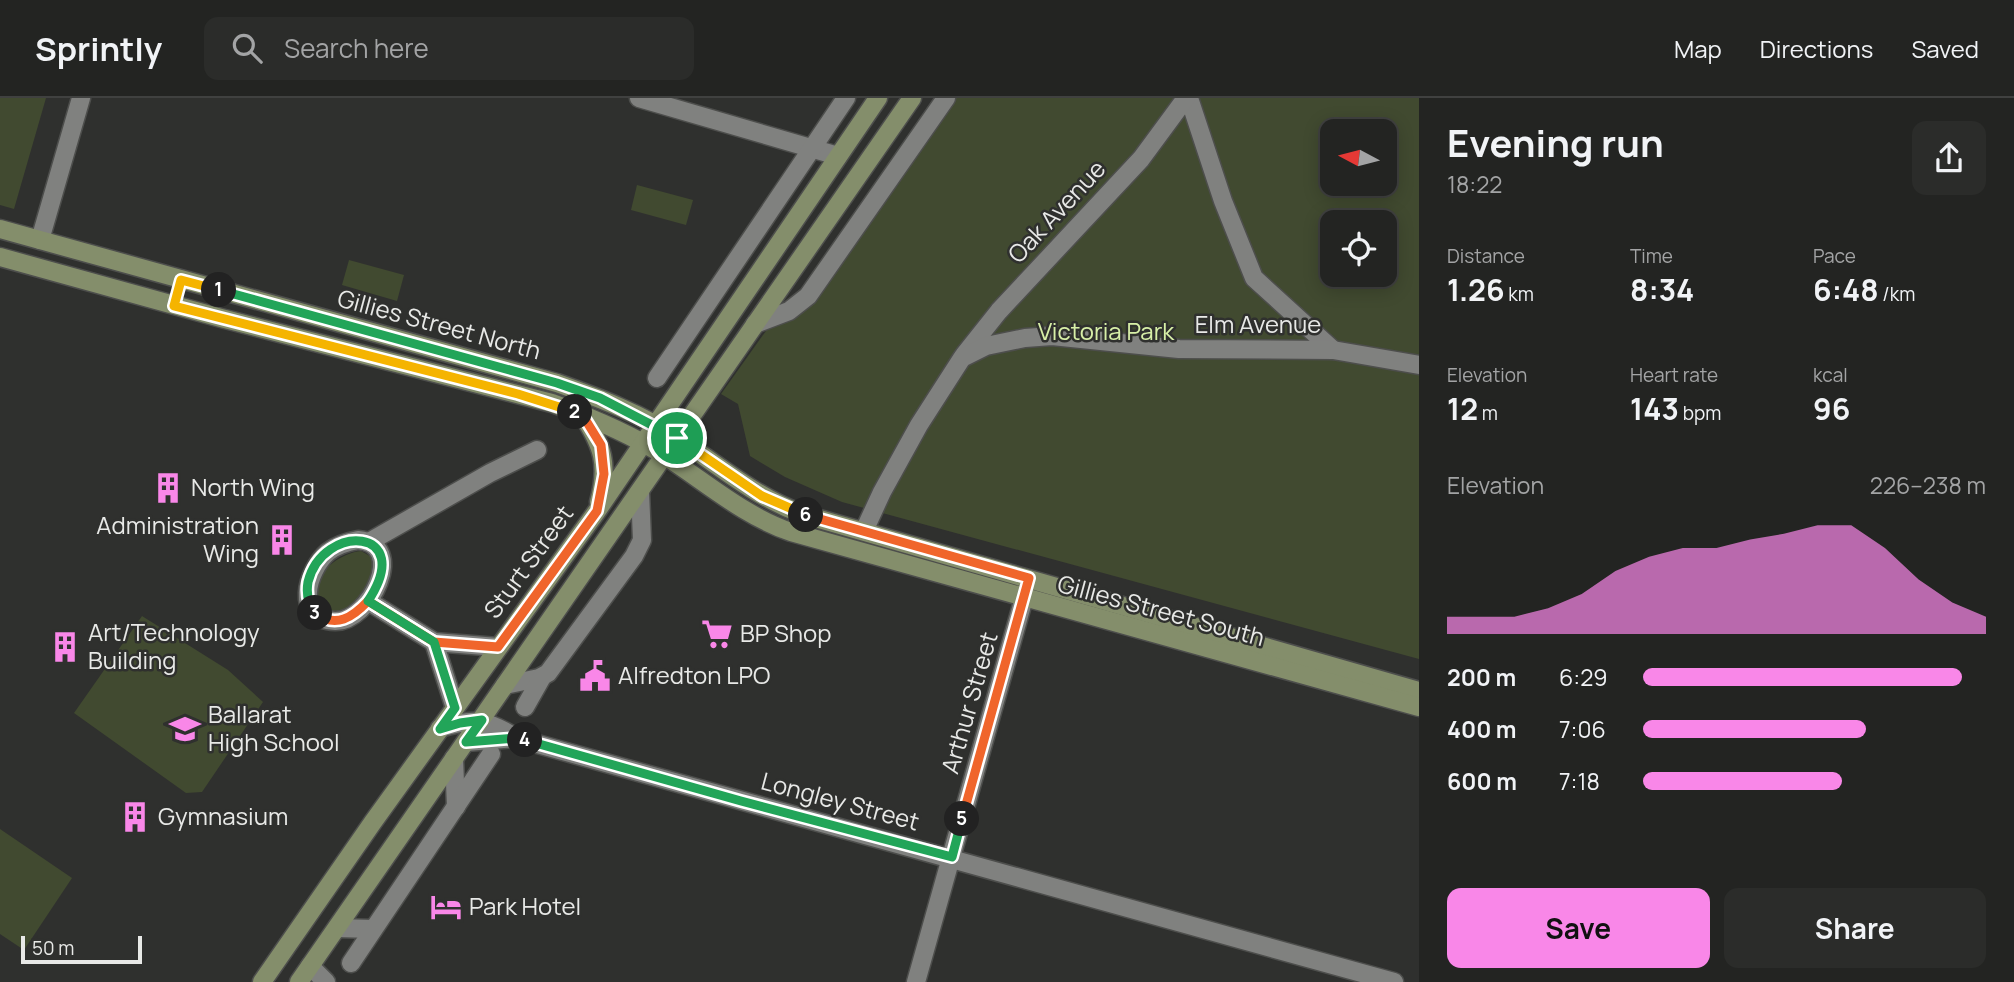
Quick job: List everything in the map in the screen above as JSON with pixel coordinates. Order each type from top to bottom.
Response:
[{"type":"main road","name":"Sturt Street","points":[[262,982],[597,511],[878,98]]},
{"type":"main road","name":"Sturt Street","points":[[299,982],[912,98]]},
{"type":"main road","name":"Gillies Street North","points":[[0,229],[557,383],[600,398],[677,438]]},
{"type":"main road","name":"Gillies Street North","points":[[0,257],[174,306],[518,394],[582,414],[665,456]]},
{"type":"main road","points":[[174,306],[181,280]]},
{"type":"main road","points":[[582,414],[601,445],[603,488],[597,511]]},
{"type":"main road","name":"Gillies Street South","points":[[677,438],[718,468],[773,502],[802,514],[1419,691]]},
{"type":"main road","name":"Gillies Street South","points":[[665,456],[744,510],[776,527],[1419,707]]},
{"type":"main road","points":[[1024,598],[1029,578]]},
{"type":"street","points":[[40,240],[81,98]]},
{"type":"street","points":[[639,98],[838,156]]},
{"type":"street","points":[[657,378],[846,98]]},
{"type":"street","points":[[755,324],[789,311],[808,296],[946,98]]},
{"type":"street","name":"Oak Avenue","points":[[1187,98],[1223,201],[1254,278],[1333,350]]},
{"type":"street","name":"Oak Avenue","points":[[962,358],[999,311],[1141,159],[1187,98]]},
{"type":"street","name":"Elm Avenue","points":[[962,358],[992,344],[1052,336],[1179,349],[1333,350],[1419,365]]},
{"type":"street","points":[[864,531],[919,425],[962,358]]},
{"type":"street","points":[[369,542],[379,551],[382,563],[378,584],[368,601],[348,618],[329,621],[313,612],[307,593],[314,569],[330,550],[354,541],[369,542],[537,450]]},
{"type":"street","points":[[525,708],[542,677],[552,669],[638,551],[642,534],[640,491]]},
{"type":"street","name":"Arthur Street","points":[[916,982],[1024,598]]},
{"type":"street","points":[[368,601],[434,642],[498,647]]},
{"type":"street","points":[[434,642],[455,708]]},
{"type":"street","points":[[505,685],[542,677]]},
{"type":"street","points":[[440,729],[482,720]]},
{"type":"street","name":"Longley Street","points":[[482,720],[516,738],[1394,982]]},
{"type":"street","name":"Longley Street","points":[[466,742],[516,738]]},
{"type":"street","points":[[351,964],[491,754]]},
{"type":"street","points":[[454,758],[456,807]]},
{"type":"street","points":[[337,928],[373,929]]},
{"type":"street","points":[[310,966],[327,982]]},
{"type":"green space","points":[[0,98],[46,98],[14,209],[0,205]]},
{"type":"green space","name":"Victoria Park","points":[[953,98],[1419,98],[1419,659],[842,502],[785,477],[750,456],[738,404],[721,394],[768,328],[794,317]]},
{"type":"green space","points":[[637,185],[693,200],[686,225],[631,210]]},
{"type":"green space","points":[[349,260],[404,275],[397,301],[342,285]]},
{"type":"green space","points":[[361,551],[370,556],[374,565],[372,582],[368,589],[342,615],[323,612],[315,596],[318,580],[337,560]]},
{"type":"green space","points":[[142,616],[228,670],[263,702],[202,792],[186,793],[74,713]]},
{"type":"green space","points":[[0,829],[72,878],[24,950],[0,934]]},
{"type":"place","name":"North Wing","points":[[168,488]]},
{"type":"place","name":"Administration Wing","points":[[282,540]]},
{"type":"place","name":"BP Shop","points":[[717,634]]},
{"type":"place","name":"Art/Technology Building","points":[[65,647]]},
{"type":"place","name":"Alfredton LPO","points":[[595,676]]},
{"type":"place","name":"Ballarat High School","points":[[185,729]]},
{"type":"place","name":"Gymnasium","points":[[135,817]]},
{"type":"place","name":"Park Hotel","points":[[446,907]]},
{"type":"route","points":[[677,438],[600,398],[557,383],[181,280],[174,306],[552,403],[582,414],[595,433],[601,445],[604,474],[597,511],[498,647],[434,642],[368,601],[344,620],[329,621],[313,612],[307,597],[308,584],[317,563],[327,552],[354,541],[369,542],[376,547],[381,554],[382,568],[378,584],[368,601],[432,641],[434,642],[455,708],[440,729],[482,720],[466,742],[516,738],[952,857],[1029,578],[802,514],[773,502],[744,485],[677,438]]}]
